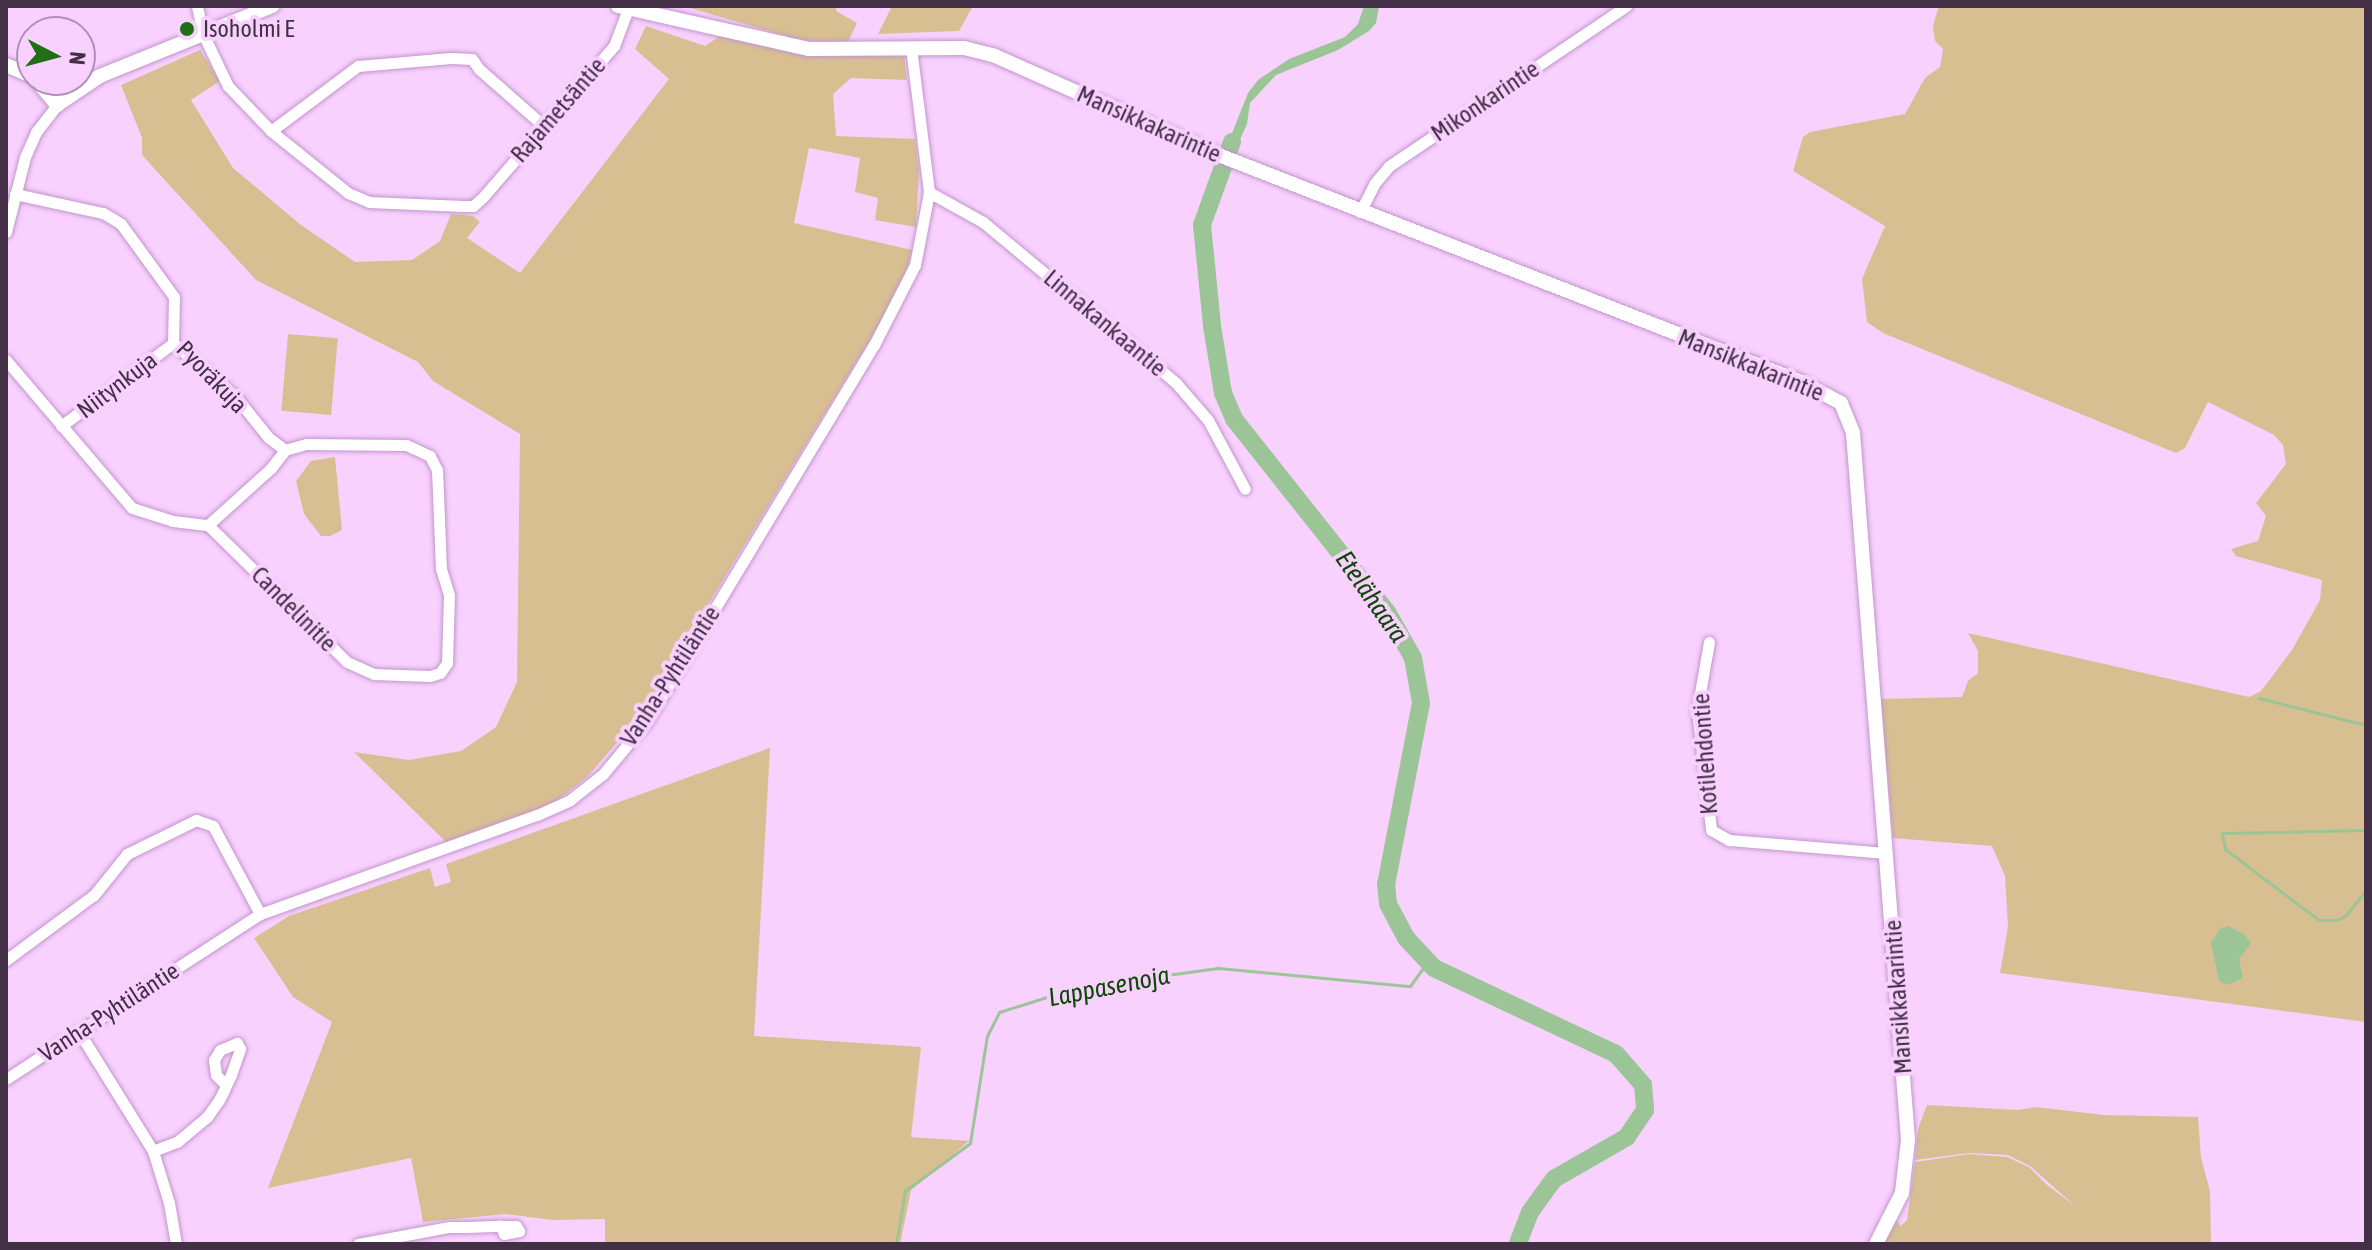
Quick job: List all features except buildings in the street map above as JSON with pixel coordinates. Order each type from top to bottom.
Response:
[{"type":"street","points":[[197,6],[203,34],[228,86],[271,131],[358,66],[472,59],[479,69],[545,127]]},
{"type":"street","points":[[6,232],[13,186],[30,143],[57,105],[100,76],[272,6]]},
{"type":"street","name":"Mikonkarintie","points":[[1360,212],[1374,184],[1389,166],[1626,6]]},
{"type":"street","name":"Mansikkakarintie","points":[[625,7],[809,49],[964,48],[995,56],[1216,154],[1801,382],[1841,403],[1853,433],[1908,1140],[1902,1193],[1876,1244]]},
{"type":"street","name":"Rajametsäntie","points":[[271,131],[358,199],[473,206],[614,46],[625,7]]},
{"type":"street","name":"Vanha-Pyhtiläntie","points":[[6,1079],[260,914],[537,815],[570,800],[603,774],[647,721],[892,316],[915,265],[929,192],[911,48]]},
{"type":"street","points":[[49,96],[57,105]]},
{"type":"street","name":"Pyoräkuja","points":[[13,186],[103,213],[121,224],[174,297],[173,343],[236,397],[268,437],[285,450]]},
{"type":"street","name":"Linnakankaantie","points":[[929,192],[983,222],[1176,383],[1208,420],[1245,489]]},
{"type":"street","name":"Niitynkuja","points":[[61,426],[173,343]]},
{"type":"street","points":[[6,360],[132,508],[173,521],[208,525],[271,468],[285,450]]},
{"type":"street","name":"Candelinitie","points":[[208,525],[347,662],[374,674],[430,676],[440,673],[447,663],[449,595],[441,569],[437,470],[430,456],[406,445],[306,444],[285,450]]},
{"type":"street","name":"Kotilehdontie","points":[[1709,642],[1697,710],[1711,830],[1729,840],[1886,853]]},
{"type":"street","points":[[6,960],[94,895],[127,854],[196,820],[209,821],[213,826],[260,914]]},
{"type":"street","points":[[79,1032],[153,1151],[169,1203],[176,1244]]},
{"type":"street","points":[[153,1151],[195,1129],[226,1085]]},
{"type":"street","points":[[358,1244],[449,1227],[501,1226]]},
{"type":"shaded area","points":[[683,6],[837,6],[836,11],[857,23],[847,44],[796,39]]},
{"type":"shaded area","points":[[892,6],[973,6],[959,31],[878,34]]},
{"type":"shaded area","points":[[1364,6],[1379,6],[1376,23],[1369,31],[1338,50],[1276,75],[1250,103],[1247,124],[1233,155],[1225,151],[1248,93],[1258,80],[1289,59],[1345,37],[1358,24]]},
{"type":"shaded area","points":[[1939,6],[2366,6],[2366,1022],[2000,973],[2008,927],[2005,876],[1992,846],[1893,838],[1881,699],[1962,697],[1968,681],[1978,673],[1978,651],[1968,633],[2249,697],[2261,691],[2292,650],[2320,600],[2322,580],[2236,556],[2231,549],[2258,541],[2266,516],[2256,503],[2286,464],[2283,445],[2274,435],[2208,402],[2185,448],[2176,453],[1883,333],[1867,322],[1862,279],[1885,226],[1793,171],[1803,137],[1810,132],[1905,114],[1925,78],[1940,67],[1943,49],[1935,41],[1933,26]]},
{"type":"shaded area","points":[[646,26],[705,46],[720,36],[825,55],[904,56],[907,80],[851,78],[833,94],[836,136],[915,139],[919,171],[916,227],[875,220],[878,198],[855,192],[860,158],[809,148],[794,223],[912,250],[906,273],[885,315],[639,717],[587,777],[554,803],[446,842],[354,752],[409,760],[461,751],[496,727],[517,682],[520,434],[433,381],[418,362],[256,280],[142,155],[142,138],[121,85],[200,50],[220,81],[191,100],[233,168],[301,225],[355,262],[412,260],[440,241],[451,214],[473,216],[480,222],[467,238],[520,273],[669,79],[635,49]]},
{"type":"shaded area","points":[[288,334],[338,338],[331,415],[281,411]]},
{"type":"shaded area","points":[[335,457],[342,530],[330,536],[321,536],[304,514],[296,481],[311,461]]},
{"type":"shaded area","points":[[770,748],[754,1036],[921,1047],[911,1137],[969,1141],[911,1190],[900,1244],[605,1244],[605,1219],[553,1220],[506,1214],[423,1222],[411,1158],[268,1188],[332,1022],[293,997],[254,938],[289,916],[430,868],[435,887],[451,882],[446,864]]},
{"type":"shaded area","points":[[2228,926],[2245,935],[2251,943],[2239,959],[2243,978],[2227,985],[2219,981],[2211,942],[2221,928]]},
{"type":"shaded area","points":[[1927,1105],[2018,1110],[2035,1107],[2104,1115],[2198,1117],[2201,1158],[2210,1191],[2211,1244],[1883,1244],[1895,1219],[1901,1226],[1907,1220],[1915,1162],[1969,1154],[2007,1157],[2029,1167],[2076,1207],[2030,1166],[2008,1155],[1969,1153],[1915,1160],[1918,1129]]},
{"type":"waterway","name":"Etelähaara","points":[[1232,142],[1202,225],[1212,326],[1223,393],[1234,419],[1387,612],[1413,658],[1421,703],[1386,884],[1388,904],[1406,938],[1434,968],[1616,1054],[1643,1085],[1645,1110],[1627,1137],[1554,1179],[1530,1212],[1518,1244]]},
{"type":"waterway","points":[[2259,698],[2366,725]]},
{"type":"waterway","points":[[2366,830],[2222,833],[2225,849],[2319,920],[2337,920],[2345,916],[2366,890]]},
{"type":"waterway","name":"Lappasenoja","points":[[896,1244],[905,1191],[970,1143],[987,1036],[999,1012],[1079,987],[1218,968],[1410,986],[1428,961]]},
{"type":"place","name":"Isoholmi E","points":[[187,29]]}]
